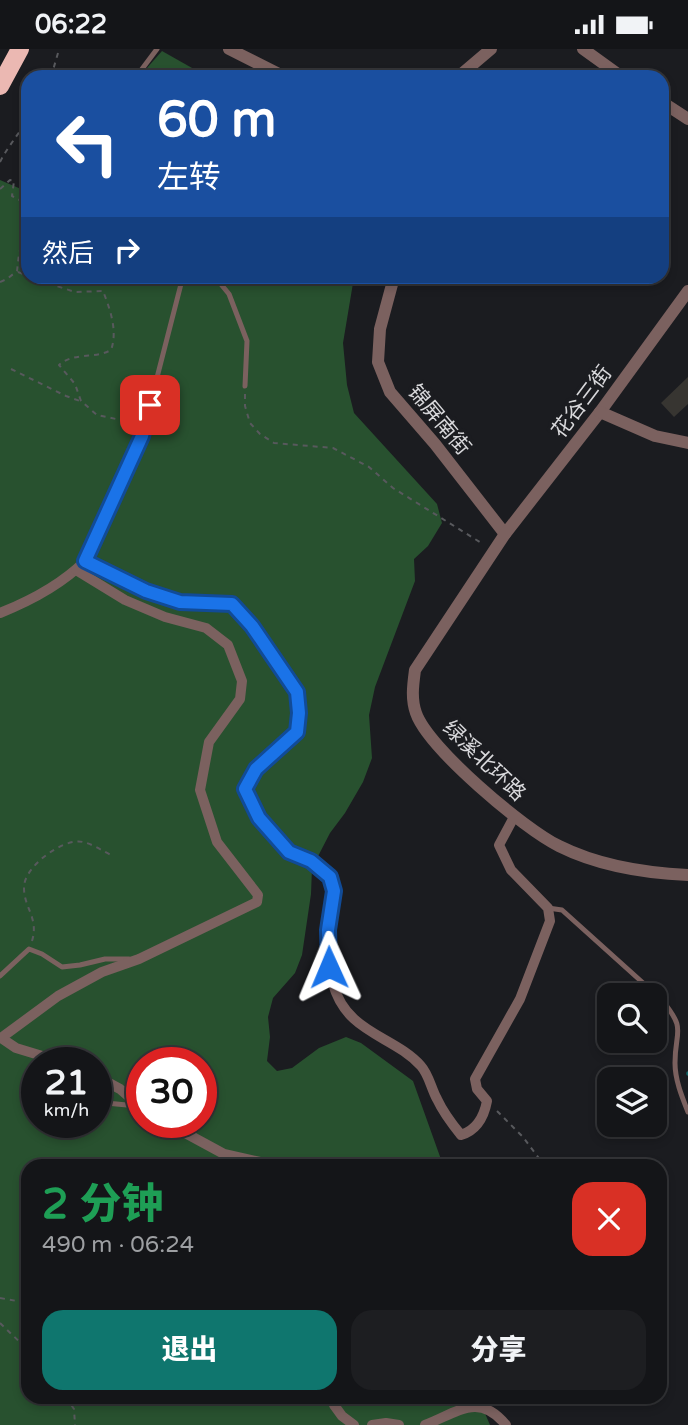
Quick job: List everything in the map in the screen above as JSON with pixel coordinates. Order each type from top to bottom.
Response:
[{"type":"highway","points":[[0,86],[20,49]]},
{"type":"street","points":[[229,49],[271,70]]},
{"type":"street","points":[[466,70],[491,49]]},
{"type":"street","points":[[583,49],[612,70]]},
{"type":"street","points":[[669,107],[688,119]]},
{"type":"street","name":"锦屏南街","points":[[392,284],[380,329],[378,362],[390,392],[435,444],[505,534]]},
{"type":"street","name":"花谷三街","points":[[505,534],[600,412],[688,291]]},
{"type":"street","points":[[600,412],[655,436],[688,443]]},
{"type":"street","name":"绿溪北环路","points":[[505,534],[415,670],[412,693],[423,727],[449,756],[514,817],[559,846],[603,863],[657,874],[688,876]]},
{"type":"street","points":[[0,613],[24,603],[76,570],[85,561],[146,591],[180,602],[232,604],[252,626],[297,692],[299,713],[297,732],[256,769],[245,789],[259,818],[289,852],[311,861],[330,877],[334,891],[327,948],[333,986],[341,1003],[353,1018],[373,1034],[420,1064],[443,1111],[461,1135],[470,1131],[484,1116],[486,1101],[477,1089],[475,1079],[520,999],[550,921],[548,908],[511,870],[499,845],[514,817]]},
{"type":"street","points":[[21,1050],[2,1038],[58,996],[102,972],[139,959],[257,902],[258,895],[217,842],[200,790],[209,743],[240,699],[242,681],[228,645],[206,628],[164,617],[125,600],[76,570]]},
{"type":"street","points":[[194,1138],[224,1154],[247,1159]]},
{"type":"street","points":[[334,1404],[342,1416],[354,1425]]},
{"type":"street","points":[[425,1425],[473,1406],[488,1409],[498,1415],[506,1425]]},
{"type":"street","points":[[372,1425],[400,1425]]},
{"type":"lane","points":[[141,70],[157,49]]},
{"type":"lane","points":[[85,561],[144,429],[182,284]]},
{"type":"lane","points":[[221,284],[229,294],[247,341],[245,386]]},
{"type":"lane","points":[[548,908],[562,910],[662,1000],[676,1017],[679,1028],[676,1072],[688,1112]]},
{"type":"lane","points":[[0,976],[30,949],[62,967],[105,959],[139,959]]},
{"type":"path","points":[[53,70],[61,49]]},
{"type":"path","points":[[0,162],[8,145],[21,130]]},
{"type":"path","points":[[0,189],[10,180],[14,181],[12,197],[21,201]]},
{"type":"path","points":[[0,282],[17,271],[21,246]]},
{"type":"path","points":[[17,271],[21,273]]},
{"type":"path","points":[[52,284],[75,292],[103,291],[111,314],[114,343],[111,350],[105,354],[66,359],[59,365],[75,384],[81,401]]},
{"type":"path","points":[[11,369],[81,401],[97,415],[125,419],[144,429]]},
{"type":"path","points":[[245,386],[245,406],[250,423],[260,434],[274,443],[333,448],[369,467],[393,488],[494,550]]},
{"type":"path","points":[[30,949],[35,930],[24,887],[32,867],[60,845],[81,841],[113,856]]},
{"type":"path","points":[[486,1101],[523,1137],[540,1159]]},
{"type":"path","points":[[0,1298],[21,1302]]},
{"type":"path","points":[[0,1323],[21,1343]]},
{"type":"path","points":[[71,1404],[74,1409],[75,1425]]},
{"type":"green space","points":[[162,51],[196,70],[145,70]]},
{"type":"green space","points":[[0,180],[21,189],[21,284],[353,284],[343,343],[347,385],[354,413],[437,504],[442,523],[428,546],[414,559],[415,581],[375,687],[369,715],[372,758],[363,782],[330,833],[312,868],[302,955],[295,973],[273,998],[268,1017],[270,1037],[267,1061],[277,1071],[292,1068],[319,1048],[346,1037],[361,1043],[413,1081],[441,1159],[21,1159],[21,1404],[481,1404],[490,1425],[0,1425]]},
{"type":"building","points":[[688,377],[688,404],[674,417],[661,403]]},
{"type":"route","points":[[150,405],[142,436],[85,561],[146,591],[180,602],[232,604],[252,626],[297,692],[297,732],[256,769],[245,789],[251,805],[272,835],[289,852],[311,861],[330,877],[334,891],[328,930],[329,967]]}]
